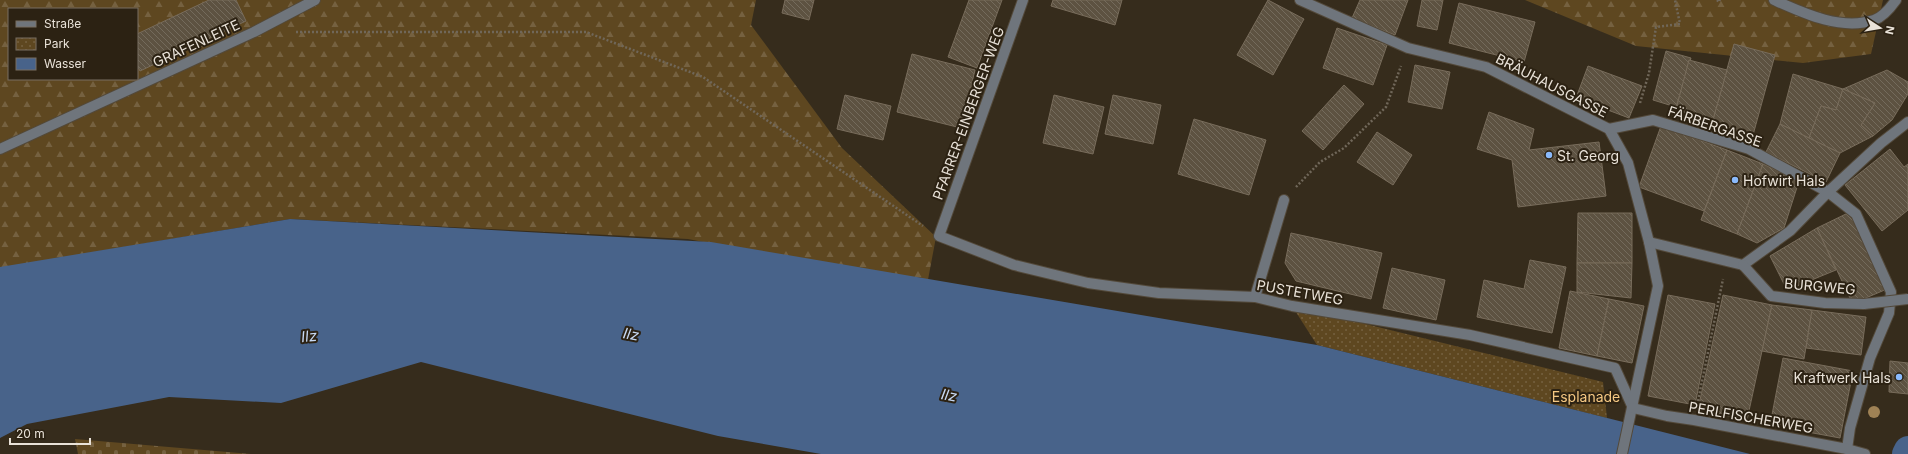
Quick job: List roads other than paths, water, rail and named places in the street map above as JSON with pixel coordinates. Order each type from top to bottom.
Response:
[{"type":"street","name":"GRAFENLEITE","points":[[0,149],[254,32],[314,0]]},
{"type":"street","name":"PFARRER-EINBERGER-WEG","points":[[939,236],[1023,0]]},
{"type":"street","name":"BRÄUHAUSGASSE","points":[[1300,0],[1408,48],[1486,67],[1609,129],[1628,162],[1650,242],[1658,286],[1622,454]]},
{"type":"street","points":[[1774,0],[1824,20],[1854,23],[1874,20],[1889,10],[1896,0]]},
{"type":"street","name":"FÄRBERGASSE","points":[[1609,129],[1653,120],[1749,149],[1828,192],[1856,214],[1892,292],[1889,313],[1870,358],[1850,428],[1847,449]]},
{"type":"street","points":[[1650,242],[1743,265],[1790,231],[1828,192],[1881,143],[1908,122]]},
{"type":"street","points":[[1254,297],[1284,200]]},
{"type":"street","name":"PUSTETWEG","points":[[939,236],[1014,265],[1088,283],[1159,293],[1254,297],[1292,306],[1470,335],[1616,368],[1633,408]]},
{"type":"street","name":"BURGWEG","points":[[1743,265],[1771,296],[1825,303],[1864,304],[1908,299]]},
{"type":"street","name":"PERLFISCHERWEG","points":[[1633,408],[1666,416],[1847,449],[1865,454]]},
{"type":"water","name":"Ilz","points":[[290,219],[711,242],[1317,345],[1750,454],[821,454],[718,436],[421,362],[281,403],[169,397],[27,424],[0,438],[0,267]]},
{"type":"waterway","points":[[1906,454],[1908,450]]},
{"type":"place","name":"St. Georg","points":[[1549,155]]},
{"type":"place","name":"Hofwirt Hals","points":[[1735,180]]},
{"type":"place","name":"Kraftwerk Hals","points":[[1899,377]]},
{"type":"park label","name":"Esplanade","points":[[1586,396]]}]
